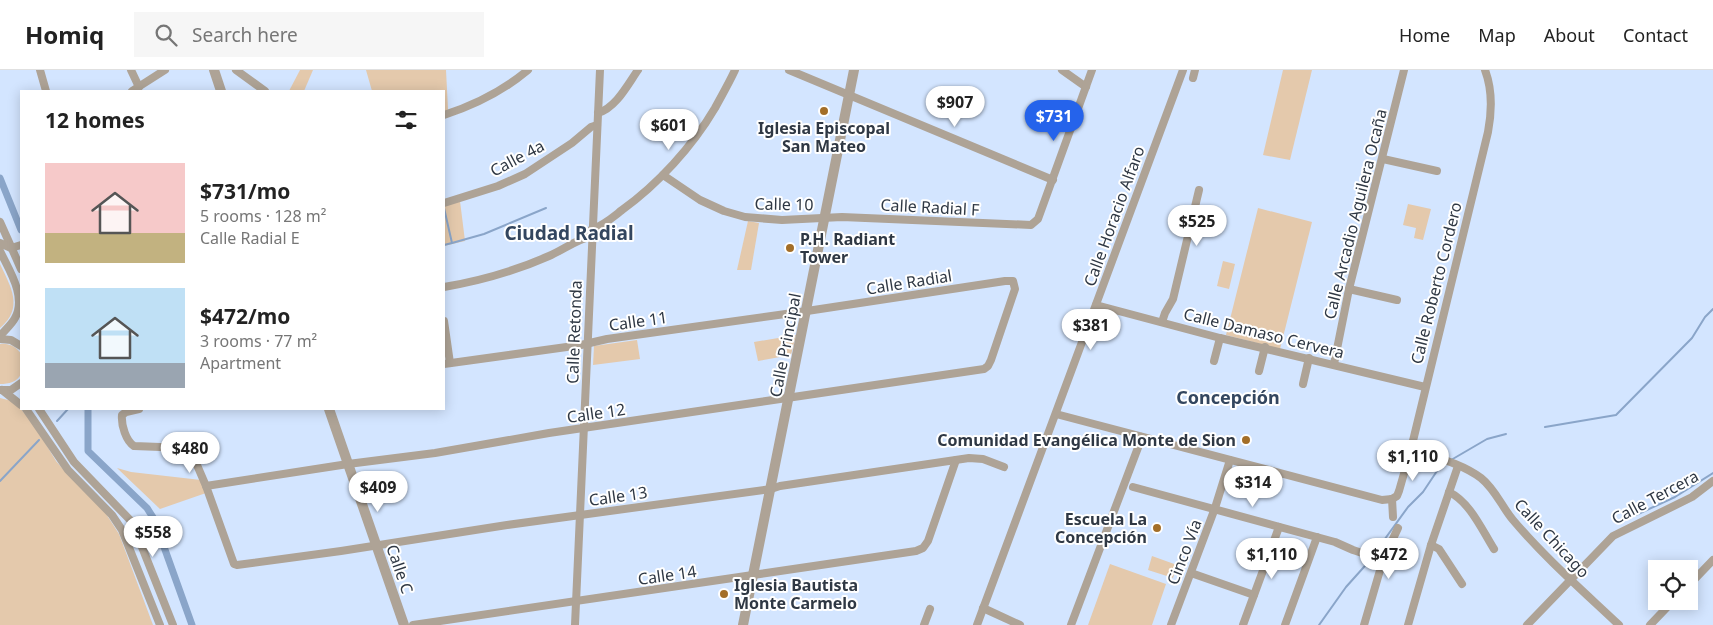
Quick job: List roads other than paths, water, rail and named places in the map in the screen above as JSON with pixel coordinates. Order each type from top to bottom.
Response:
[{"type":"street","points":[[40,70],[46,90]]},
{"type":"street","points":[[131,70],[136,89],[165,70]]},
{"type":"street","points":[[214,70],[221,90]]},
{"type":"street","points":[[236,70],[264,90]]},
{"type":"street","points":[[445,116],[497,92],[528,70]]},
{"type":"street","name":"Calle Retonda","points":[[575,625],[600,70]]},
{"type":"street","points":[[598,113],[605,110],[615,100],[638,70]]},
{"type":"street","points":[[445,287],[490,278],[549,256],[584,238],[632,203],[663,175],[686,148],[709,117],[735,70]]},
{"type":"street","points":[[789,70],[1053,180],[1092,70]]},
{"type":"street","name":"Calle Principal","points":[[743,625],[854,70]]},
{"type":"street","points":[[1062,70],[1086,87]]},
{"type":"street","name":"Calle Horacio Alfaro","points":[[977,625],[1183,70]]},
{"type":"street","name":"Calle Arcadio Aguilera Ocaña","points":[[1334,364],[1349,289],[1404,70]]},
{"type":"street","name":"Calle Roberto Cordero","points":[[1392,499],[1397,496],[1399,491],[1411,449],[1488,132],[1492,105],[1490,89],[1484,70]]},
{"type":"street","name":"Calle 4a","points":[[445,203],[513,180],[544,162],[591,127],[597,125]]},
{"type":"street","points":[[1383,158],[1437,171]]},
{"type":"street","name":"Calle 10","points":[[663,175],[700,200],[745,218],[782,220],[825,219]]},
{"type":"street","name":"Calle Radial F","points":[[825,219],[842,217],[1034,224],[1038,219],[1053,180]]},
{"type":"street","points":[[1162,322],[1173,298],[1199,190]]},
{"type":"street","points":[[0,222],[20,267]]},
{"type":"street","points":[[0,243],[11,248],[20,245]]},
{"type":"street","points":[[7,266],[7,256],[11,248]]},
{"type":"street","points":[[0,251],[17,288],[20,305],[16,318],[0,338],[11,340],[20,345]]},
{"type":"street","name":"Calle Radial","points":[[807,312],[1005,281],[1014,282],[1015,289],[988,366]]},
{"type":"street","points":[[1349,289],[1396,300]]},
{"type":"street","name":"Calle Damaso Cervera","points":[[1096,305],[1220,338],[1425,387]]},
{"type":"street","name":"Calle 11","points":[[447,363],[807,312]]},
{"type":"street","points":[[445,335],[447,363]]},
{"type":"street","points":[[1214,361],[1220,338]]},
{"type":"street","points":[[1259,371],[1265,348]]},
{"type":"street","points":[[1304,384],[1309,358]]},
{"type":"street","name":"Calle 12","points":[[206,486],[348,464],[435,453],[548,433],[979,370],[988,366]]},
{"type":"street","points":[[1,390],[10,390],[20,384]]},
{"type":"street","points":[[1,390],[20,404]]},
{"type":"street","points":[[27,410],[68,470],[117,522],[126,539],[160,625]]},
{"type":"street","points":[[135,410],[122,415],[122,422],[131,445],[186,448],[192,451],[206,486]]},
{"type":"street","name":"Calle C","points":[[329,410],[404,625]]},
{"type":"street","points":[[41,412],[74,462],[132,522],[173,625]]},
{"type":"street","points":[[1056,414],[1382,500],[1392,499],[1393,517]]},
{"type":"street","points":[[1071,625],[1142,437]]},
{"type":"street","name":"Calle Chicago","points":[[1411,449],[1457,465],[1483,480],[1491,488],[1513,521],[1619,625]]},
{"type":"street","name":"Calle 13","points":[[206,486],[235,564],[341,551],[956,460],[975,458],[1004,467]]},
{"type":"street","name":"Calle 14","points":[[413,625],[916,551],[923,548],[928,541],[956,460]]},
{"type":"street","name":"Cinco Vía","points":[[1171,625],[1215,508],[1230,460]]},
{"type":"street","points":[[1408,625],[1457,465]]},
{"type":"street","name":"Calle Tercera","points":[[1527,625],[1612,536],[1692,497],[1713,481]]},
{"type":"street","points":[[1133,487],[1335,542],[1381,559]]},
{"type":"street","points":[[1449,492],[1459,498],[1469,509],[1494,549]]},
{"type":"street","points":[[1244,625],[1279,527]]},
{"type":"street","points":[[1364,625],[1381,559],[1398,528]]},
{"type":"street","points":[[1285,625],[1317,537]]},
{"type":"street","points":[[140,542],[142,557],[140,573]]},
{"type":"street","points":[[1431,545],[1439,549],[1462,584]]},
{"type":"street","points":[[1698,576],[1713,560]]},
{"type":"street","points":[[140,573],[160,592]]},
{"type":"street","points":[[1191,573],[1254,596]]},
{"type":"street","points":[[924,625],[930,608]]},
{"type":"street","points":[[983,608],[1020,625]]},
{"type":"street","points":[[1650,625],[1664,610]]},
{"type":"waterway","points":[[0,178],[20,228]]},
{"type":"waterway","points":[[452,243],[484,234],[546,208]]},
{"type":"waterway","points":[[445,212],[452,243],[445,245]]},
{"type":"waterway","points":[[1545,427],[1616,415],[1692,338],[1705,317],[1713,309]]},
{"type":"waterway","points":[[57,421],[67,410]]},
{"type":"waterway","points":[[88,410],[88,451],[147,508],[154,519],[192,625]]},
{"type":"waterway","points":[[1451,460],[1487,439],[1506,434]]},
{"type":"waterway","points":[[0,481],[39,440]]},
{"type":"waterway","points":[[1374,554],[1408,507],[1423,492],[1444,463]]},
{"type":"waterway","points":[[1636,515],[1675,497],[1713,473]]},
{"type":"waterway","points":[[1319,625],[1346,587],[1372,558]]},
{"type":"place","name":"Iglesia Episcopal San Mateo","points":[[824,111]]},
{"type":"place","name":"P.H. Radiant Tower","points":[[790,248]]},
{"type":"place","name":"Comunidad Evangélica Monte de Sion","points":[[1246,440]]},
{"type":"place","name":"Escuela La Concepción","points":[[1157,528]]},
{"type":"place","name":"Iglesia Bautista Monte Carmelo","points":[[724,594]]},
{"type":"district","name":"Ciudad Radial","points":[[569,233]]},
{"type":"district","name":"Concepción","points":[[1228,397]]}]
